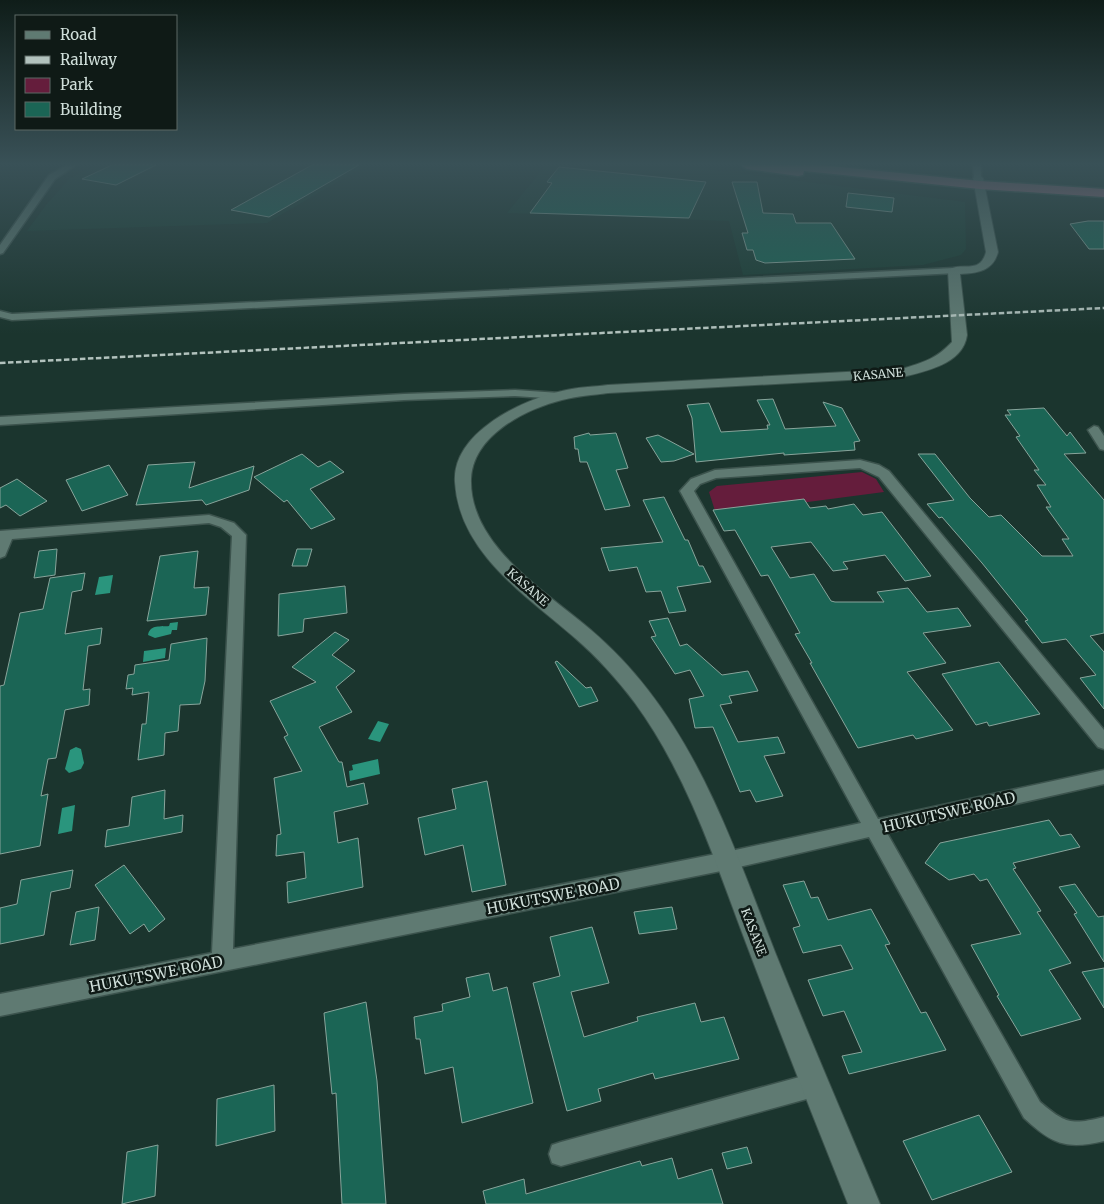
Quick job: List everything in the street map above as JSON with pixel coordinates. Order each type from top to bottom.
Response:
[{"type":"street","points":[[0,251],[21,221]]},
{"type":"street","points":[[0,314],[26,316],[977,269],[987,265],[991,258],[983,221]]},
{"type":"street","name":"KASANE","points":[[864,1204],[814,1085],[726,861],[686,769],[649,706],[609,660],[584,635],[509,572],[483,541],[468,507],[463,478],[468,455],[480,440],[512,415],[560,396],[608,389],[875,376],[920,369],[946,357],[959,343],[960,335],[954,271]]},
{"type":"street","points":[[0,421],[515,393],[560,396]]},
{"type":"street","points":[[1094,430],[1104,446]]},
{"type":"street","points":[[1104,742],[884,474],[874,468],[860,464],[715,474],[695,480],[687,491],[1032,1110],[1050,1127],[1065,1134],[1081,1135],[1104,1129]]},
{"type":"street","points":[[0,553],[3,534],[209,519],[224,522],[234,527],[239,535],[222,960]]},
{"type":"street","name":"HUKUTSWE ROAD","points":[[0,1005],[726,861],[1104,777]]},
{"type":"street","points":[[561,1154],[814,1085]]},
{"type":"shaded area","points":[[34,221],[270,221],[267,223],[27,231]]},
{"type":"shaded area","points":[[729,221],[965,221],[966,249],[961,255],[923,265],[743,275]]},
{"type":"shaded area","points":[[113,575],[110,593],[95,595],[99,577]]},
{"type":"shaded area","points":[[178,622],[177,630],[172,630],[171,634],[155,638],[148,635],[149,631],[153,628],[169,626],[170,623]]},
{"type":"shaded area","points":[[166,648],[165,658],[143,662],[144,651]]},
{"type":"shaded area","points":[[378,721],[389,724],[380,742],[368,739]]},
{"type":"shaded area","points":[[76,747],[81,749],[84,763],[81,769],[69,773],[65,769],[70,750]]},
{"type":"shaded area","points":[[378,759],[380,774],[350,781],[349,771],[353,770],[352,765]]},
{"type":"shaded area","points":[[75,805],[72,831],[58,834],[62,808]]},
{"type":"green space","points":[[862,472],[876,479],[884,492],[716,514],[709,492],[717,486]]},
{"type":"building","points":[[744,221],[831,223],[855,259],[765,263],[756,260],[753,250],[747,250],[742,233],[748,233]]},
{"type":"building","points":[[1104,221],[1104,249],[1089,249],[1070,224]]},
{"type":"building","points":[[773,399],[785,429],[836,426],[823,402],[842,408],[860,441],[854,442],[855,450],[784,455],[784,453],[696,462],[692,418],[687,405],[709,403],[721,432],[768,429],[767,425],[770,425],[757,400]]},
{"type":"building","points":[[1044,408],[1067,436],[1070,432],[1086,453],[1064,454],[1104,500],[1104,633],[1090,636],[1104,652],[1104,709],[1080,678],[1096,675],[1066,639],[1042,643],[1025,621],[1028,620],[982,563],[942,517],[939,518],[927,504],[954,500],[918,454],[935,454],[970,498],[989,517],[1001,515],[1042,556],[1073,556],[1062,539],[1069,539],[1046,507],[1051,507],[1037,485],[1046,485],[1034,470],[1039,470],[1016,437],[1020,436],[1005,415],[1011,415],[1007,410]]},
{"type":"building","points":[[589,433],[590,435],[616,433],[628,468],[616,470],[630,506],[605,510],[587,462],[580,462],[578,449],[575,449],[574,437]]},
{"type":"building","points":[[658,435],[694,454],[674,461],[661,462],[646,438]]},
{"type":"building","points":[[302,454],[318,467],[330,461],[344,472],[310,489],[335,519],[311,529],[287,500],[284,502],[254,477]]},
{"type":"building","points":[[195,462],[189,488],[254,466],[249,490],[206,505],[202,500],[136,505],[148,465]]},
{"type":"building","points":[[109,465],[128,495],[82,511],[66,480]]},
{"type":"building","points":[[17,479],[47,501],[20,516],[6,505],[0,508],[0,488]]},
{"type":"building","points":[[664,497],[685,540],[688,540],[699,566],[703,566],[711,582],[677,587],[686,611],[669,613],[661,591],[646,592],[637,567],[609,571],[601,548],[663,542],[643,500]]},
{"type":"building","points":[[804,499],[810,508],[826,506],[828,509],[854,504],[863,515],[882,512],[931,576],[905,581],[885,555],[843,562],[848,569],[833,571],[811,542],[771,547],[790,578],[814,574],[831,601],[835,602],[884,602],[877,592],[908,588],[927,612],[958,608],[971,626],[923,633],[946,663],[907,672],[953,730],[916,739],[913,735],[858,748],[810,663],[812,663],[795,634],[800,633],[768,575],[761,576],[735,530],[724,531],[713,510]]},
{"type":"building","points":[[57,549],[55,575],[34,578],[39,551]]},
{"type":"building","points":[[297,549],[312,549],[307,566],[292,566]]},
{"type":"building","points":[[198,551],[194,588],[209,587],[206,615],[147,621],[160,556]]},
{"type":"building","points":[[85,573],[82,590],[72,592],[65,634],[102,628],[100,644],[88,646],[83,690],[90,689],[89,705],[65,710],[56,758],[48,759],[41,796],[48,794],[40,846],[0,854],[0,686],[4,685],[20,613],[43,609],[50,578]]},
{"type":"building","points":[[345,586],[347,613],[304,619],[303,632],[278,636],[279,594]]},
{"type":"building","points":[[668,618],[680,646],[687,644],[722,675],[748,671],[758,691],[729,696],[732,703],[720,705],[738,742],[778,737],[785,753],[764,756],[783,796],[756,802],[750,790],[740,792],[713,727],[695,728],[689,699],[704,696],[690,670],[675,674],[651,637],[656,636],[649,621]]},
{"type":"building","points":[[335,632],[349,640],[332,655],[355,671],[336,687],[352,712],[319,727],[339,762],[342,762],[347,787],[364,783],[368,804],[334,812],[338,843],[358,838],[363,887],[288,903],[287,882],[306,878],[304,852],[276,856],[277,835],[281,834],[274,778],[302,771],[284,737],[288,735],[270,701],[316,682],[292,667]]},
{"type":"building","points":[[207,638],[205,681],[200,704],[180,705],[178,731],[165,733],[164,755],[138,760],[142,724],[146,724],[149,692],[132,695],[133,688],[126,689],[128,675],[134,674],[135,665],[169,660],[171,644]]},
{"type":"building","points":[[557,661],[586,688],[591,687],[598,701],[579,707],[555,662]]},
{"type":"building","points":[[999,662],[1040,714],[989,726],[987,722],[976,725],[942,674]]},
{"type":"building","points":[[487,781],[506,885],[472,892],[463,845],[425,855],[418,818],[456,809],[452,789]]},
{"type":"building","points":[[165,790],[164,819],[183,815],[182,832],[105,847],[107,830],[129,826],[132,797]]},
{"type":"building","points":[[1049,820],[1060,836],[1071,834],[1080,847],[1013,863],[1016,868],[1013,869],[1041,911],[1037,912],[1071,963],[1049,970],[1081,1019],[1021,1036],[997,996],[999,995],[971,945],[1021,934],[987,879],[980,881],[974,874],[949,880],[925,863],[940,843]]},
{"type":"building","points":[[124,865],[165,919],[149,932],[144,924],[130,934],[95,885]]},
{"type":"building","points":[[73,870],[70,888],[51,892],[44,935],[0,944],[0,908],[17,904],[21,880]]},
{"type":"building","points":[[804,881],[811,898],[818,897],[828,920],[871,909],[890,944],[885,945],[921,1013],[926,1012],[946,1050],[849,1074],[842,1056],[862,1052],[844,1011],[823,1016],[808,980],[853,969],[841,945],[803,953],[793,928],[800,926],[783,885]]},
{"type":"building","points":[[1075,884],[1098,917],[1104,916],[1104,962],[1074,914],[1077,913],[1059,887]]},
{"type":"building","points":[[99,907],[95,940],[70,945],[76,912]]},
{"type":"building","points":[[672,907],[677,929],[639,934],[634,912]]},
{"type":"building","points":[[592,927],[609,983],[571,992],[584,1037],[638,1021],[637,1017],[695,1003],[701,1022],[724,1017],[739,1059],[655,1079],[653,1073],[598,1089],[601,1101],[567,1111],[533,983],[560,976],[550,937]]},
{"type":"building","points":[[1104,968],[1104,1008],[1082,972]]},
{"type":"building","points":[[489,973],[493,991],[507,987],[533,1103],[462,1123],[453,1067],[425,1074],[420,1039],[416,1039],[414,1017],[443,1011],[442,1004],[470,997],[466,978]]},
{"type":"building","points":[[366,1002],[377,1081],[386,1204],[342,1204],[336,1093],[332,1094],[324,1013]]},
{"type":"building","points":[[274,1085],[275,1131],[216,1146],[217,1099]]},
{"type":"building","points":[[979,1115],[1012,1172],[932,1200],[903,1141]]},
{"type":"building","points":[[158,1145],[155,1196],[122,1204],[127,1152]]},
{"type":"building","points":[[747,1147],[752,1163],[727,1169],[722,1153]]},
{"type":"building","points":[[672,1158],[678,1179],[712,1169],[723,1204],[486,1204],[483,1191],[524,1179],[526,1194],[640,1161],[642,1166]]},
{"type":"railway","points":[[0,363],[1104,308]]}]
